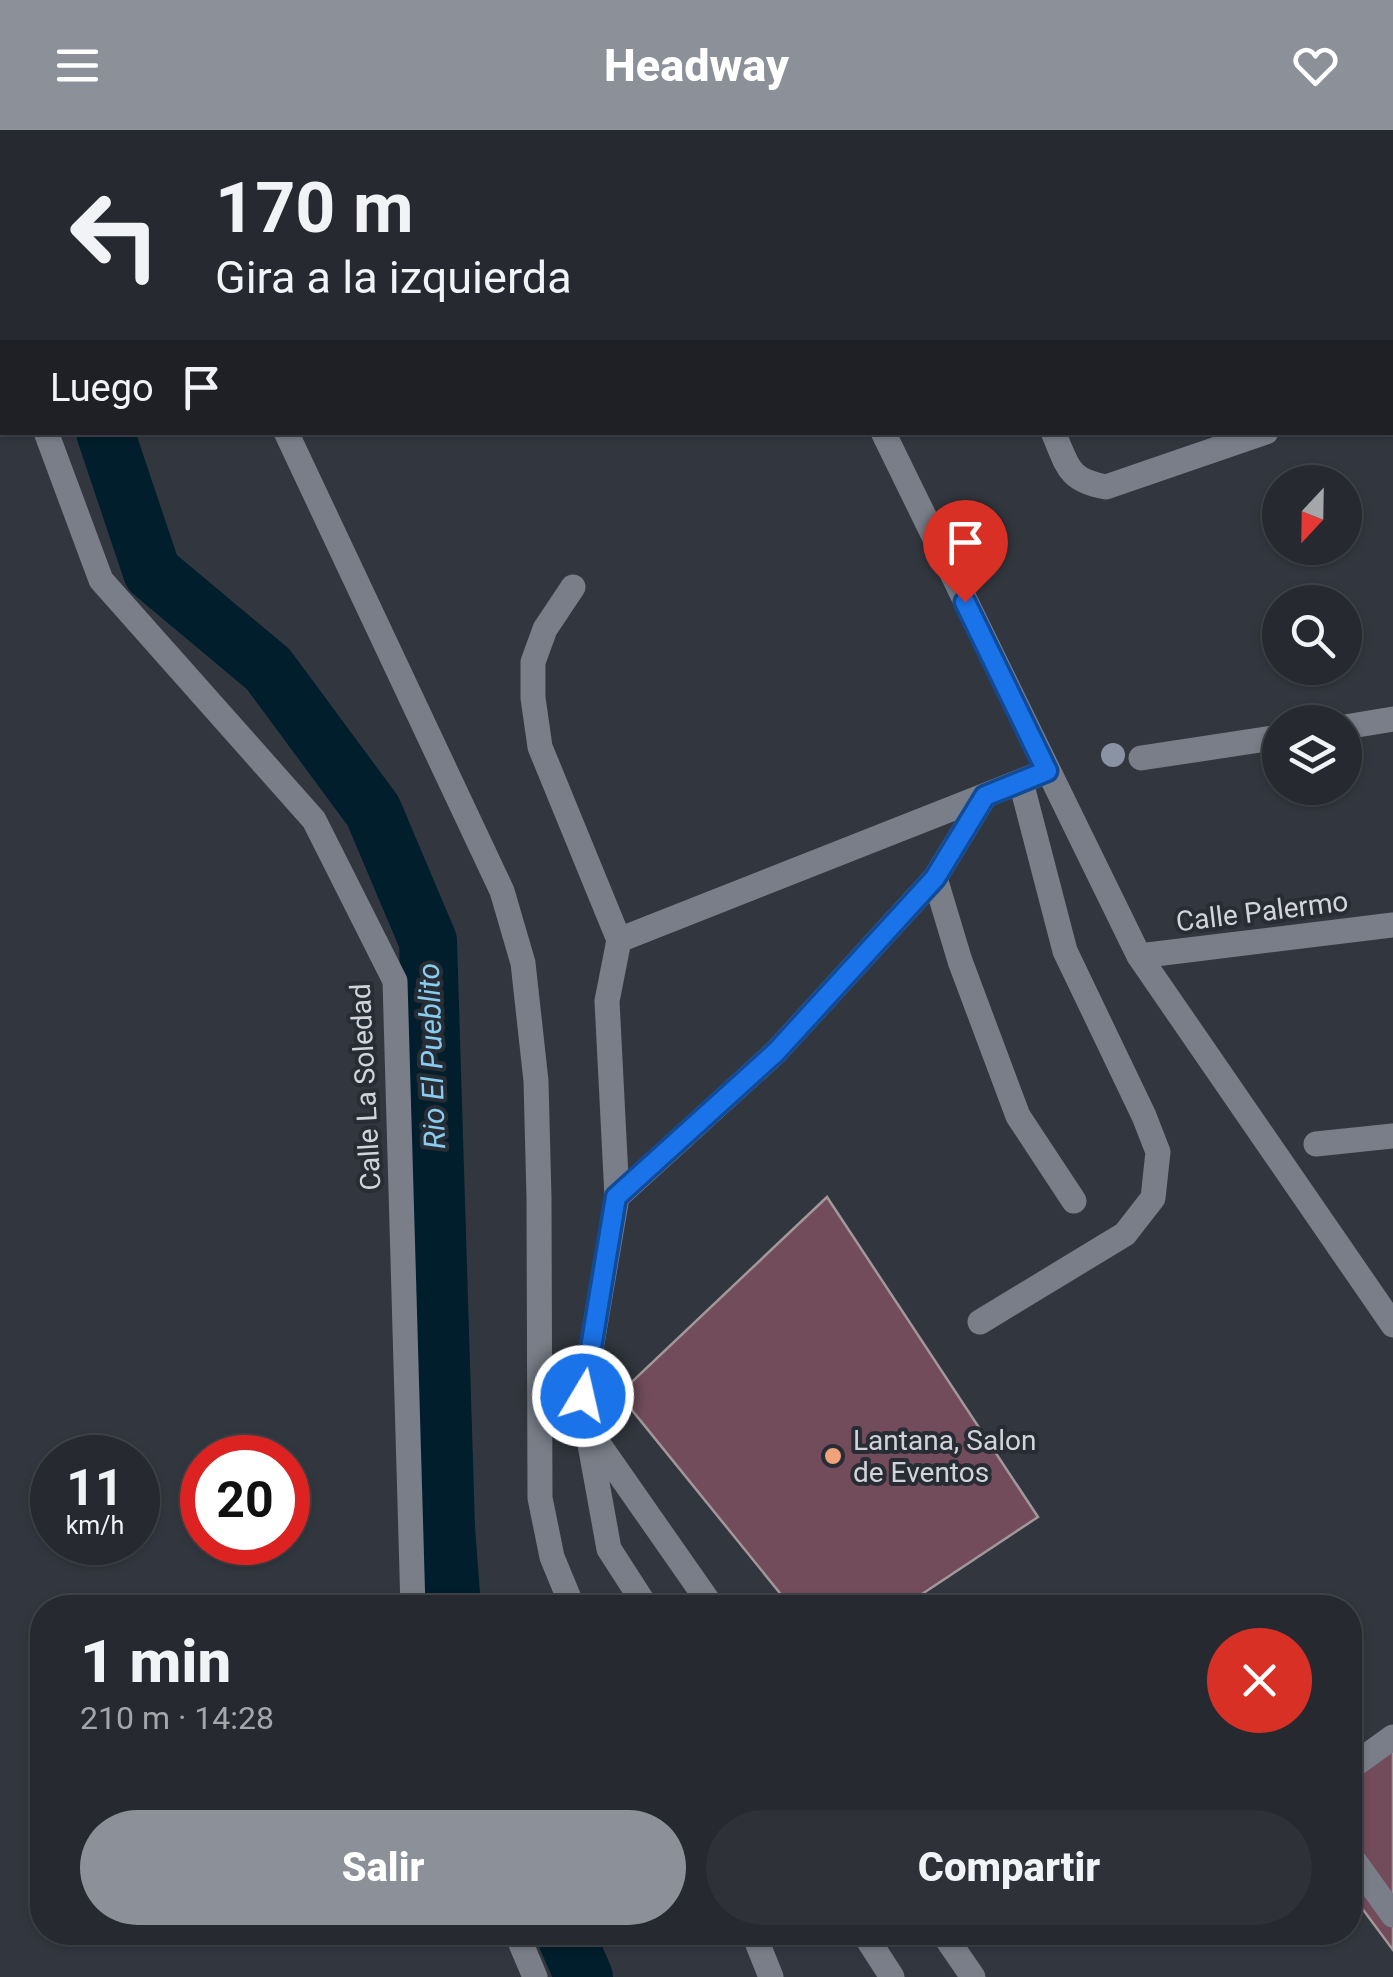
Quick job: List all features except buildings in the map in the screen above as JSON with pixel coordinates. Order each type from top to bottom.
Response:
[{"type":"street","name":"Calle La Soledad","points":[[47,435],[101,580],[314,820],[395,981],[412,1595]]},
{"type":"street","points":[[287,435],[502,891],[523,963],[536,1080],[540,1498],[552,1557],[568,1595]]},
{"type":"street","points":[[884,435],[1139,956],[1393,1325]]},
{"type":"street","points":[[1054,435],[1070,470],[1084,483],[1106,488],[1257,435]]},
{"type":"street","points":[[572,587],[544,629],[533,662],[533,698],[540,747],[619,940],[607,1001],[616,1197],[583,1396],[609,1549],[639,1595]]},
{"type":"street","points":[[1362,724],[1393,719]]},
{"type":"street","points":[[1141,758],[1262,740]]},
{"type":"street","points":[[619,940],[1047,771]]},
{"type":"street","points":[[980,1322],[1124,1234],[1153,1198],[1158,1152],[1065,951],[1020,782]]},
{"type":"street","points":[[616,1197],[776,1052],[935,878],[985,796]]},
{"type":"street","points":[[935,878],[960,961],[1018,1116],[1074,1201]]},
{"type":"street","name":"Calle Palermo","points":[[1139,956],[1393,925]]},
{"type":"street","points":[[1316,1144],[1393,1136]]},
{"type":"street","points":[[588,1429],[704,1595]]},
{"type":"street","points":[[1362,1760],[1393,1738]]},
{"type":"street","points":[[1362,1872],[1393,1915]]},
{"type":"street","points":[[521,1945],[535,1977]]},
{"type":"street","points":[[758,1945],[771,1977]]},
{"type":"street","points":[[871,1945],[892,1977]]},
{"type":"street","points":[[951,1945],[973,1977]]},
{"type":"waterway","name":"Rio El Pueblito","points":[[106,435],[152,572],[268,669],[373,811],[428,941],[451,1595]]},
{"type":"waterway","name":"Rio El Pueblito","points":[[570,1945],[584,1977]]},
{"type":"place","name":"Lantana, Salon de Eventos","points":[[833,1456]]},
{"type":"route","points":[[583,1396],[616,1197],[776,1052],[935,878],[985,796],[1047,771],[965,602]]}]
